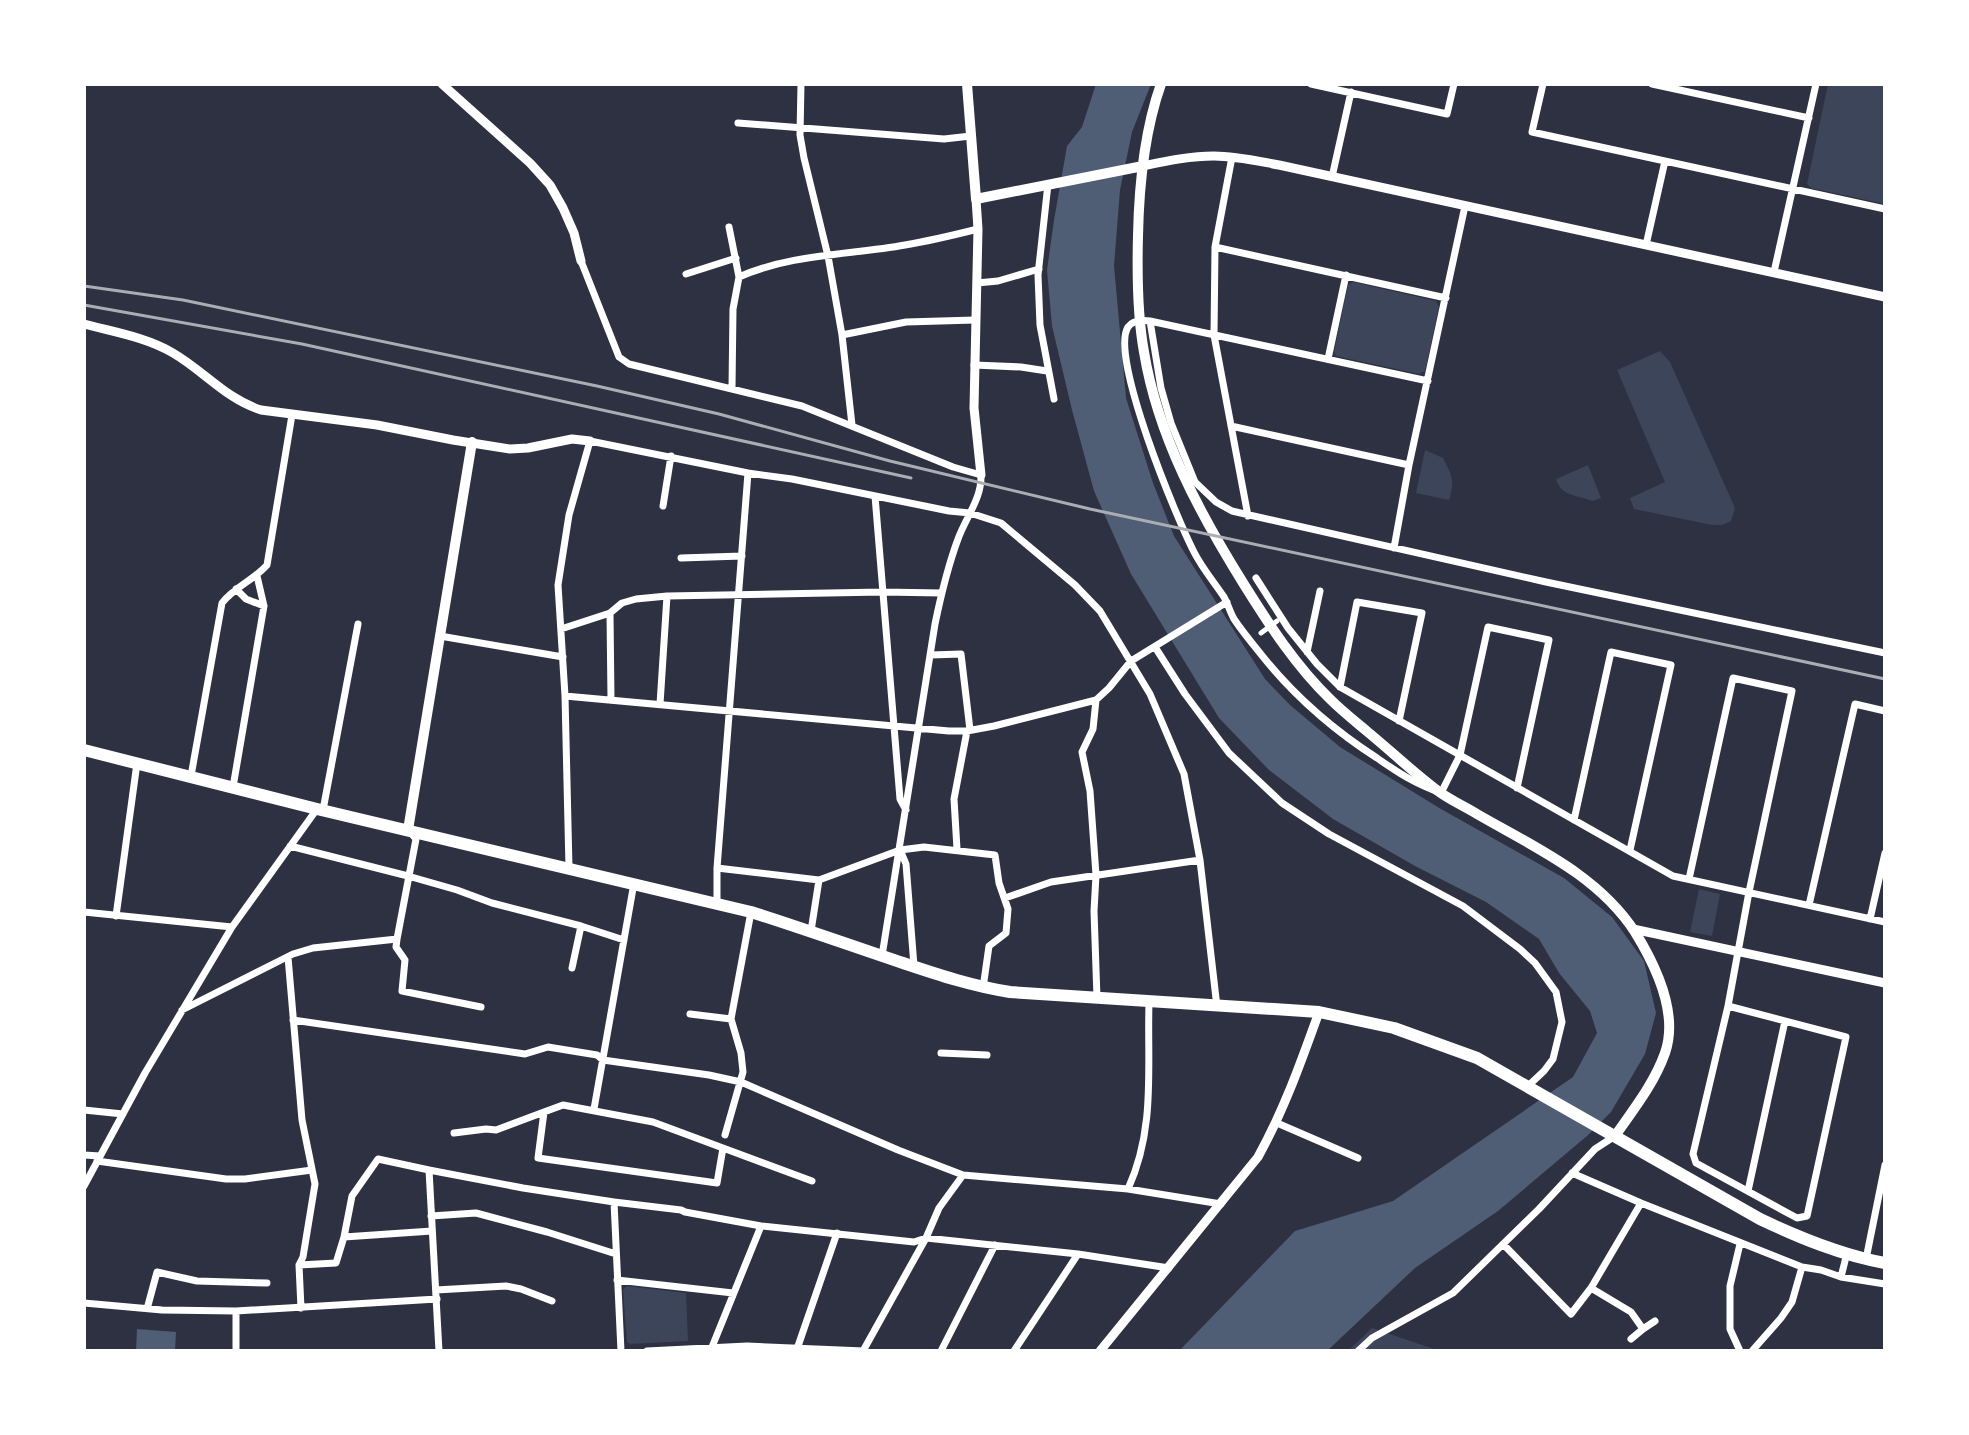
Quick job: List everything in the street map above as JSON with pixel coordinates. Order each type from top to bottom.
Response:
[{"type":"highway","points":[[84,750],[751,912],[983,988],[1319,1012],[1394,1028],[1477,1058],[1760,1219],[1806,1240],[1885,1263]]},
{"type":"main road","points":[[967,84],[976,199],[1143,166]]},
{"type":"main road","points":[[1161,84],[1152,111],[1143,166],[1137,271],[1145,321],[1144,353],[1168,441],[1214,534],[1270,626],[1329,699],[1441,793],[1575,871],[1594,886],[1633,929],[1659,980],[1669,1022],[1668,1036],[1666,1051],[1641,1099],[1609,1133]]},
{"type":"main road","points":[[408,830],[472,442]]},
{"type":"street","points":[[442,84],[530,163],[550,185],[574,233],[581,261],[619,357],[629,364],[802,406],[953,467],[981,475]]},
{"type":"street","points":[[801,84],[800,135],[828,256],[842,335],[852,425]]},
{"type":"street","points":[[1311,84],[1447,114],[1454,84]]},
{"type":"street","points":[[1543,84],[1532,132],[1885,209]]},
{"type":"street","points":[[1652,84],[1809,118]]},
{"type":"street","points":[[1774,272],[1816,84]]},
{"type":"street","points":[[1332,177],[1351,92]]},
{"type":"street","points":[[738,123],[944,139],[971,136]]},
{"type":"street","points":[[1143,166],[1179,158],[1232,157],[1885,297]]},
{"type":"street","points":[[1232,157],[1215,247],[1214,335],[1248,516]]},
{"type":"street","points":[[1646,245],[1665,161]]},
{"type":"street","points":[[1048,184],[1039,269],[1040,325],[1054,399]]},
{"type":"street","points":[[882,956],[942,593],[958,538],[980,491],[974,408],[976,199]]},
{"type":"street","points":[[1394,548],[1465,206]]},
{"type":"street","points":[[729,227],[739,277],[733,309],[732,388]]},
{"type":"street","points":[[739,277],[820,256],[905,245],[978,229]]},
{"type":"street","points":[[1215,247],[1446,298]]},
{"type":"street","points":[[686,274],[736,258]]},
{"type":"street","points":[[977,283],[998,281],[1039,269]]},
{"type":"street","points":[[1328,359],[1346,275]]},
{"type":"street","points":[[842,335],[906,322],[975,320]]},
{"type":"street","points":[[1145,321],[1171,423],[1195,482],[1216,502],[1232,511],[1885,653]]},
{"type":"street","points":[[1428,381],[1145,321],[1130,324],[1124,341],[1135,399],[1151,452],[1195,554],[1223,604],[1287,685],[1316,714],[1348,739],[1415,784],[1441,793],[1460,755],[1488,627],[1549,640],[1517,788]]},
{"type":"street","points":[[84,324],[170,351],[232,397],[261,410],[377,425],[510,449],[572,439],[590,441],[970,513],[1001,523],[1082,591],[1100,611],[1131,661],[1169,735],[1184,774],[1200,860],[1217,1007]]},
{"type":"street","points":[[974,365],[1047,371]]},
{"type":"street","points":[[191,776],[222,603],[267,565],[292,415]]},
{"type":"street","points":[[1231,426],[1409,465]]},
{"type":"street","points":[[569,868],[565,696],[558,585],[569,515],[590,441]]},
{"type":"street","points":[[663,506],[671,456]]},
{"type":"street","points":[[717,903],[717,868],[748,473]]},
{"type":"street","points":[[875,496],[900,799],[906,810]]},
{"type":"street","points":[[681,558],[742,556]]},
{"type":"street","points":[[233,787],[264,606],[257,576]]},
{"type":"street","points":[[1256,578],[1288,628],[1340,687],[1673,876],[1885,922]]},
{"type":"street","points":[[236,589],[246,599],[264,606]]},
{"type":"street","points":[[1307,652],[1320,591]]},
{"type":"street","points":[[561,629],[610,613],[622,603],[667,596],[942,593]]},
{"type":"street","points":[[660,704],[667,596]]},
{"type":"street","points":[[1340,687],[1357,602],[1422,613],[1399,721]]},
{"type":"street","points":[[565,696],[894,727],[968,731],[1096,700],[1131,661],[1223,604]]},
{"type":"street","points":[[610,613],[611,700]]},
{"type":"street","points":[[1261,633],[1277,621]]},
{"type":"street","points":[[84,1185],[181,1011],[232,927],[320,809],[358,624]]},
{"type":"street","points":[[440,636],[563,657]]},
{"type":"street","points":[[1155,647],[1229,753],[1282,803],[1329,834],[1463,906],[1535,963],[1556,992],[1562,1022],[1553,1059],[1531,1088]]},
{"type":"street","points":[[1574,820],[1611,652],[1671,665],[1630,850]]},
{"type":"street","points":[[931,655],[961,654],[968,731],[954,799],[957,849]]},
{"type":"street","points":[[1689,879],[1733,678],[1792,691],[1728,1006],[1693,1154],[1696,1163],[1797,1218],[1807,1216],[1846,1037],[1728,1006]]},
{"type":"street","points":[[1096,700],[1093,729],[1082,752],[1090,791],[1096,875],[1097,998]]},
{"type":"street","points":[[1809,905],[1855,704],[1885,711]]},
{"type":"street","points":[[116,916],[137,762]]},
{"type":"street","points":[[408,830],[416,839],[396,947],[405,960],[402,991],[481,1007]]},
{"type":"street","points":[[290,846],[408,876],[624,940]]},
{"type":"street","points":[[717,868],[819,880],[900,850],[924,847],[995,855],[999,883],[1008,909],[1006,933],[989,946],[983,988]]},
{"type":"street","points":[[900,850],[906,864],[914,966]]},
{"type":"street","points":[[1870,919],[1885,853]]},
{"type":"street","points":[[1005,898],[1051,882],[1200,860]]},
{"type":"street","points":[[811,931],[819,880]]},
{"type":"street","points":[[594,1109],[634,883]]},
{"type":"street","points":[[84,912],[232,927]]},
{"type":"street","points":[[725,1135],[743,1072],[731,1019],[751,912]]},
{"type":"street","points":[[572,968],[581,926]]},
{"type":"street","points":[[1633,929],[1885,983]]},
{"type":"street","points":[[181,1011],[293,954],[313,948],[397,939]]},
{"type":"street","points":[[288,957],[302,1120],[315,1184],[299,1265],[301,1308]]},
{"type":"street","points":[[1128,1189],[1143,1147],[1150,1101],[1149,1002]]},
{"type":"street","points":[[1100,1351],[1258,1157],[1291,1090],[1319,1012]]},
{"type":"street","points":[[690,1014],[731,1019]]},
{"type":"street","points":[[293,1020],[525,1054],[548,1047],[597,1055],[603,1060],[709,1075],[741,1082],[963,1175],[1128,1189],[1221,1204]]},
{"type":"street","points":[[1748,1191],[1785,1021]]},
{"type":"street","points":[[941,1053],[987,1055]]},
{"type":"street","points":[[454,1133],[496,1130],[563,1105],[594,1109],[653,1122],[812,1181]]},
{"type":"street","points":[[84,1110],[123,1114]]},
{"type":"street","points":[[544,1112],[538,1158],[717,1183],[723,1148]]},
{"type":"street","points":[[1277,1123],[1358,1158]]},
{"type":"street","points":[[1358,1351],[1372,1338],[1453,1293],[1609,1133]]},
{"type":"street","points":[[84,1155],[226,1179],[312,1170]]},
{"type":"street","points":[[299,1265],[336,1263],[352,1196],[378,1159],[523,1188],[681,1210],[761,1226],[914,1242],[926,1238],[995,1245],[1169,1268]]},
{"type":"street","points":[[1866,1259],[1885,1165]]},
{"type":"street","points":[[429,1170],[439,1351]]},
{"type":"street","points":[[1572,1173],[1802,1267],[1885,1284]]},
{"type":"street","points":[[647,1351],[747,1346],[863,1351],[926,1238],[939,1208],[963,1175]]},
{"type":"street","points":[[614,1202],[621,1351]]},
{"type":"street","points":[[1503,1244],[1571,1314],[1591,1288],[1641,1203]]},
{"type":"street","points":[[431,1216],[476,1213],[616,1254]]},
{"type":"street","points":[[712,1347],[761,1226]]},
{"type":"street","points":[[344,1237],[432,1231]]},
{"type":"street","points":[[797,1350],[837,1233]]},
{"type":"street","points":[[1740,1244],[1730,1286],[1730,1329],[1740,1351]]},
{"type":"street","points":[[941,1351],[995,1245]]},
{"type":"street","points":[[1841,1277],[1847,1253]]},
{"type":"street","points":[[1014,1351],[1078,1254]]},
{"type":"street","points":[[1752,1351],[1792,1302],[1802,1267]]},
{"type":"street","points":[[147,1309],[157,1272],[197,1281],[267,1283]]},
{"type":"street","points":[[617,1280],[733,1293]]},
{"type":"street","points":[[84,1303],[147,1309],[236,1311],[301,1308],[506,1286],[552,1301]]},
{"type":"street","points":[[1591,1288],[1631,1312],[1643,1329]]},
{"type":"street","points":[[236,1311],[236,1351]]},
{"type":"street","points":[[1631,1339],[1655,1321]]},
{"type":"shaded area","points":[[1096,84],[1151,84],[1132,132],[1120,190],[1114,266],[1126,398],[1153,483],[1174,536],[1265,679],[1290,705],[1340,747],[1441,809],[1564,878],[1612,917],[1644,961],[1656,1013],[1645,1054],[1611,1112],[1498,1211],[1415,1268],[1327,1351],[1179,1351],[1295,1231],[1393,1201],[1573,1077],[1597,1033],[1590,1011],[1559,973],[1539,939],[1486,902],[1333,819],[1269,770],[1219,718],[1131,574],[1094,491],[1052,326],[1047,270],[1067,146],[1082,127]]},
{"type":"shaded area","points":[[1828,84],[1885,84],[1885,204],[1811,188],[1807,184]]},
{"type":"shaded area","points":[[1353,282],[1436,301],[1439,307],[1425,371],[1419,374],[1336,356],[1334,352],[1348,285]]},
{"type":"shaded area","points":[[1660,351],[1670,362],[1735,508],[1731,521],[1722,525],[1634,509],[1630,498],[1665,482],[1617,370]]},
{"type":"shaded area","points":[[1425,450],[1443,458],[1449,469],[1452,488],[1449,500],[1416,493]]},
{"type":"shaded area","points":[[1588,465],[1601,498],[1592,501],[1566,492],[1556,479]]},
{"type":"shaded area","points":[[1699,889],[1720,894],[1712,936],[1690,932]]},
{"type":"shaded area","points":[[627,1286],[686,1293],[688,1341],[627,1342],[623,1290]]},
{"type":"shaded area","points":[[1372,1328],[1440,1351],[1348,1351]]},
{"type":"shaded area","points":[[137,1329],[176,1332],[175,1351],[136,1351]]},
{"type":"railway","points":[[84,286],[183,300],[597,386],[1090,509],[1885,679]]},
{"type":"railway","points":[[84,305],[302,344],[911,478]]}]
